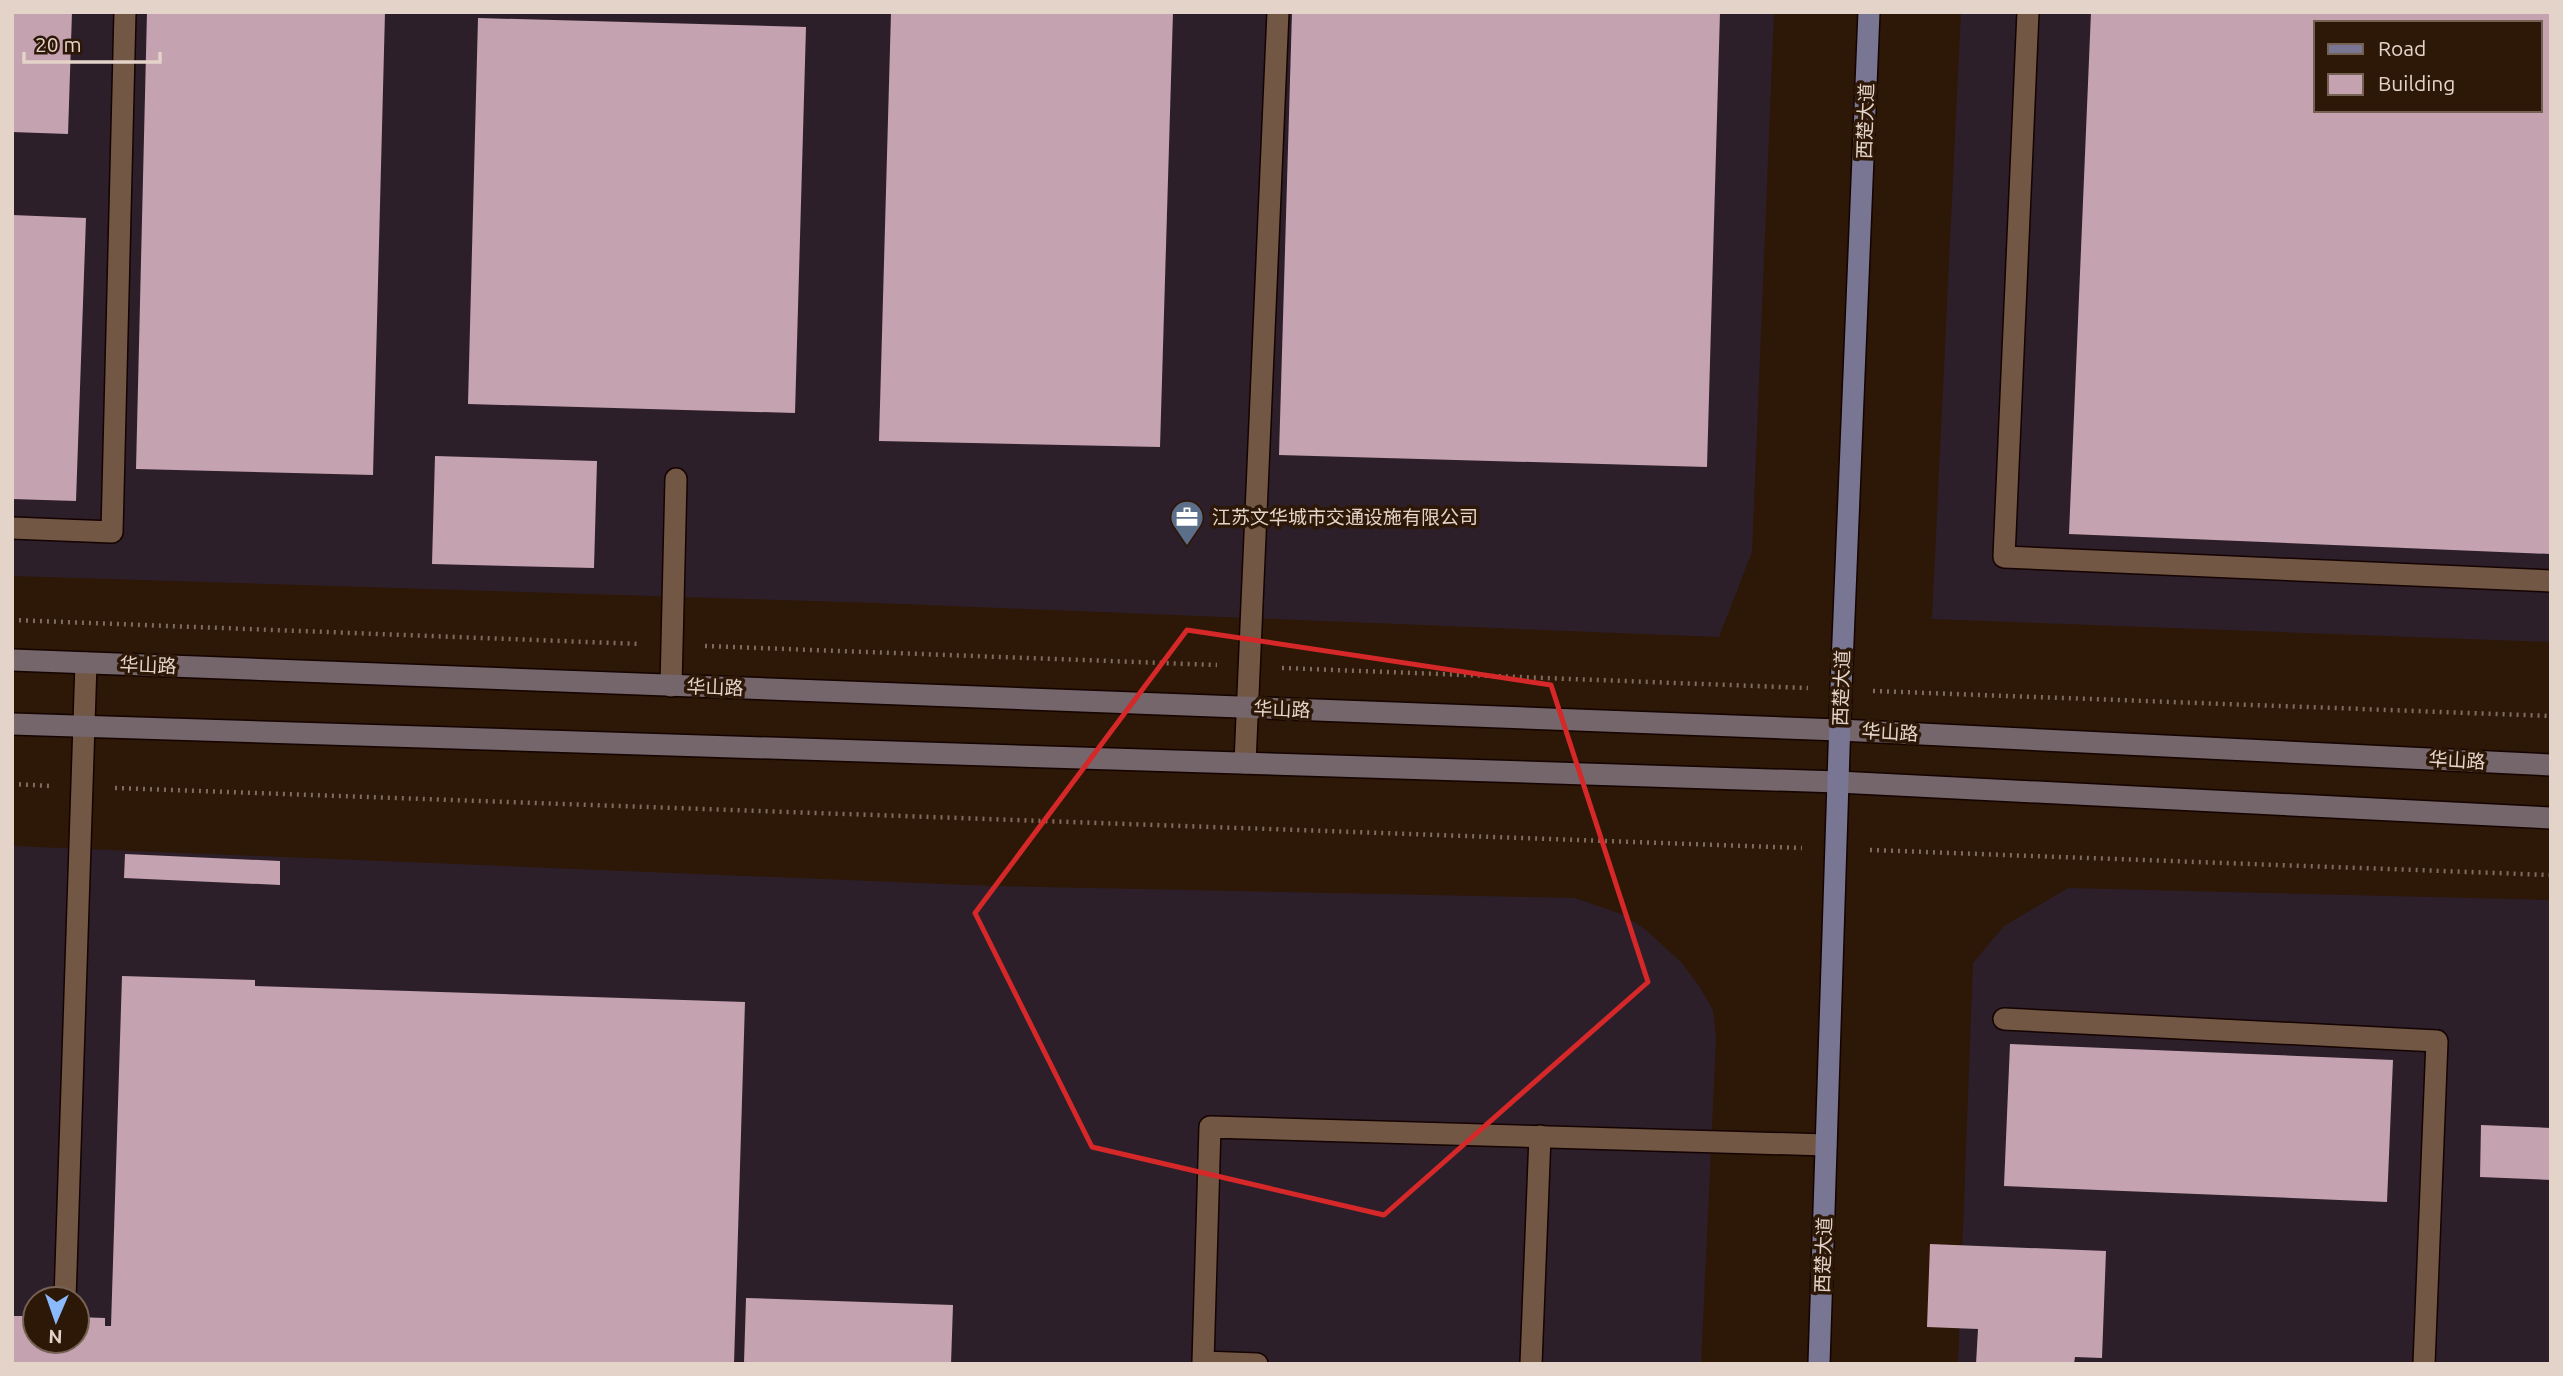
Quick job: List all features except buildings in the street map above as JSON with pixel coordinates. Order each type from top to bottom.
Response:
[{"type":"main road","name":"西楚大道","points":[[1819,1364],[1839,730],[1869,12]]},
{"type":"street","name":"华山路","points":[[12,660],[1839,730],[2551,765]]},
{"type":"street","points":[[12,724],[1838,782],[2551,818]]},
{"type":"lane","points":[[12,528],[112,532],[124,12]]},
{"type":"lane","points":[[1245,763],[1278,12]]},
{"type":"lane","points":[[2028,12],[2004,557],[2551,582]]},
{"type":"lane","points":[[671,686],[677,479]]},
{"type":"lane","points":[[65,1285],[86,663]]},
{"type":"lane","points":[[2004,1019],[2437,1041],[2424,1364]]},
{"type":"lane","points":[[1257,1364],[1203,1362],[1210,1127],[1826,1145]]},
{"type":"lane","points":[[1531,1364],[1540,1136]]},
{"type":"path","points":[[12,785],[2551,875]]},
{"type":"highlighted area","points":[[1187,630],[1551,685],[1648,982],[1384,1215],[1092,1147],[975,913]]},
{"type":"shaded area","points":[[12,12],[1774,12],[1752,552],[1719,637],[877,603],[12,576]]},
{"type":"shaded area","points":[[1961,12],[2551,12],[2551,642],[1932,619]]},
{"type":"shaded area","points":[[12,846],[993,886],[1575,898],[1621,914],[1646,930],[1681,962],[1713,1010],[1716,1039],[1701,1364],[12,1364]]},
{"type":"shaded area","points":[[2068,888],[2551,900],[2551,1364],[1958,1364],[1973,963],[2004,926]]},
{"type":"place","name":"江苏文华城市交通设施有限公司","points":[[1187,547]]}]
